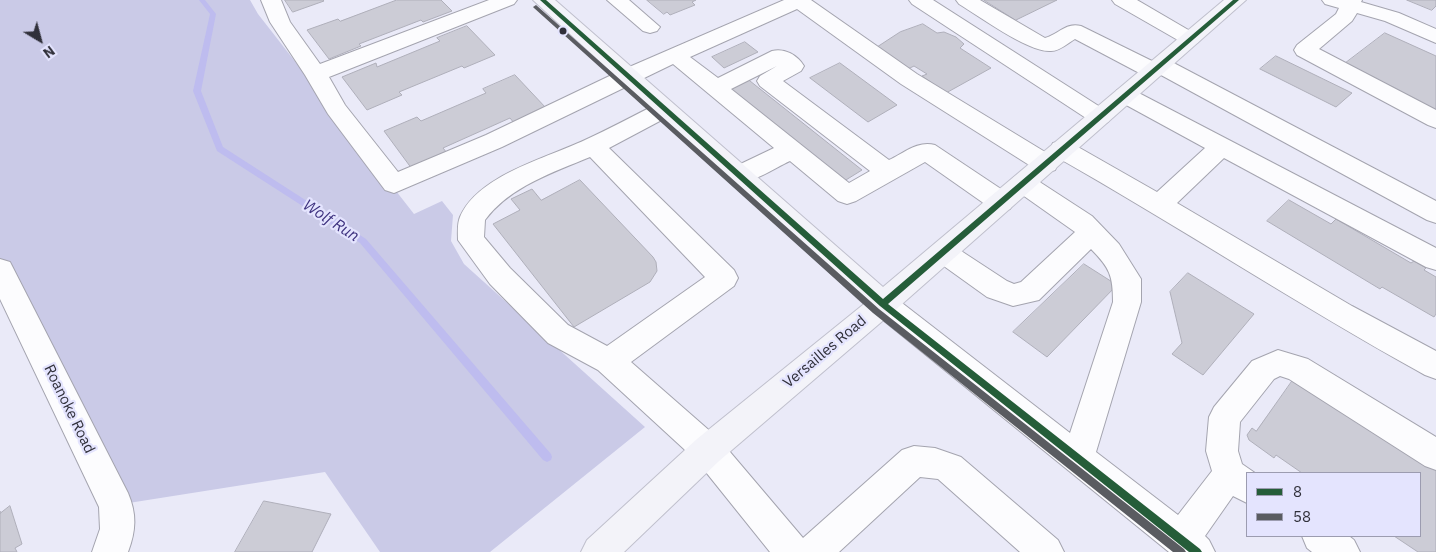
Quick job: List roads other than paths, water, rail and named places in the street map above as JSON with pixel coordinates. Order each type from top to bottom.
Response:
[{"type":"main road","points":[[543,0],[882,304]]},
{"type":"main road","name":"Versailles Road","points":[[599,552],[708,450],[943,252],[1157,68],[1231,1]]},
{"type":"street","points":[[271,0],[280,22],[316,74],[336,109],[394,184],[494,141],[628,76],[800,1],[909,79],[1054,156],[1160,204],[1389,342],[1436,366]]},
{"type":"street","points":[[316,74],[508,0]]},
{"type":"street","points":[[618,0],[650,27]]},
{"type":"street","points":[[919,0],[1100,117]]},
{"type":"street","points":[[966,0],[1040,44],[1051,45],[1074,30],[1157,68],[1436,213]]},
{"type":"street","points":[[1122,0],[1190,39]]},
{"type":"street","points":[[1436,37],[1392,17],[1345,2],[1345,17],[1305,50],[1436,120]]},
{"type":"street","points":[[675,56],[847,195],[926,151],[1001,202]]},
{"type":"street","points":[[716,88],[780,56],[793,66],[768,81],[888,172]]},
{"type":"street","points":[[1125,95],[1436,260]]},
{"type":"street","points":[[665,110],[593,146],[523,177],[490,199],[472,218],[471,240],[500,276],[558,334],[610,361],[708,450],[792,552]]},
{"type":"street","points":[[593,146],[724,278],[610,361]]},
{"type":"street","points":[[1160,204],[1222,146]]},
{"type":"street","points":[[738,175],[792,150]]},
{"type":"street","points":[[1023,183],[1083,223],[1110,251],[1127,279],[1127,302],[1078,459]]},
{"type":"street","points":[[943,252],[997,289],[1013,295],[1029,292],[1092,232]]},
{"type":"street","name":"Roanoke Road","points":[[0,270],[116,505],[119,517],[118,530],[110,552]]},
{"type":"street","points":[[882,304],[1189,546],[1238,480],[1222,451],[1225,417],[1263,370],[1278,363],[1297,368],[1436,455]]},
{"type":"street","points":[[813,552],[914,461],[935,462],[950,468],[1046,552]]},
{"type":"street","points":[[1320,537],[1342,552]]},
{"type":"waterway","name":"Wolf Run","points":[[202,0],[213,14],[197,91],[220,149],[363,241],[547,457]]}]
